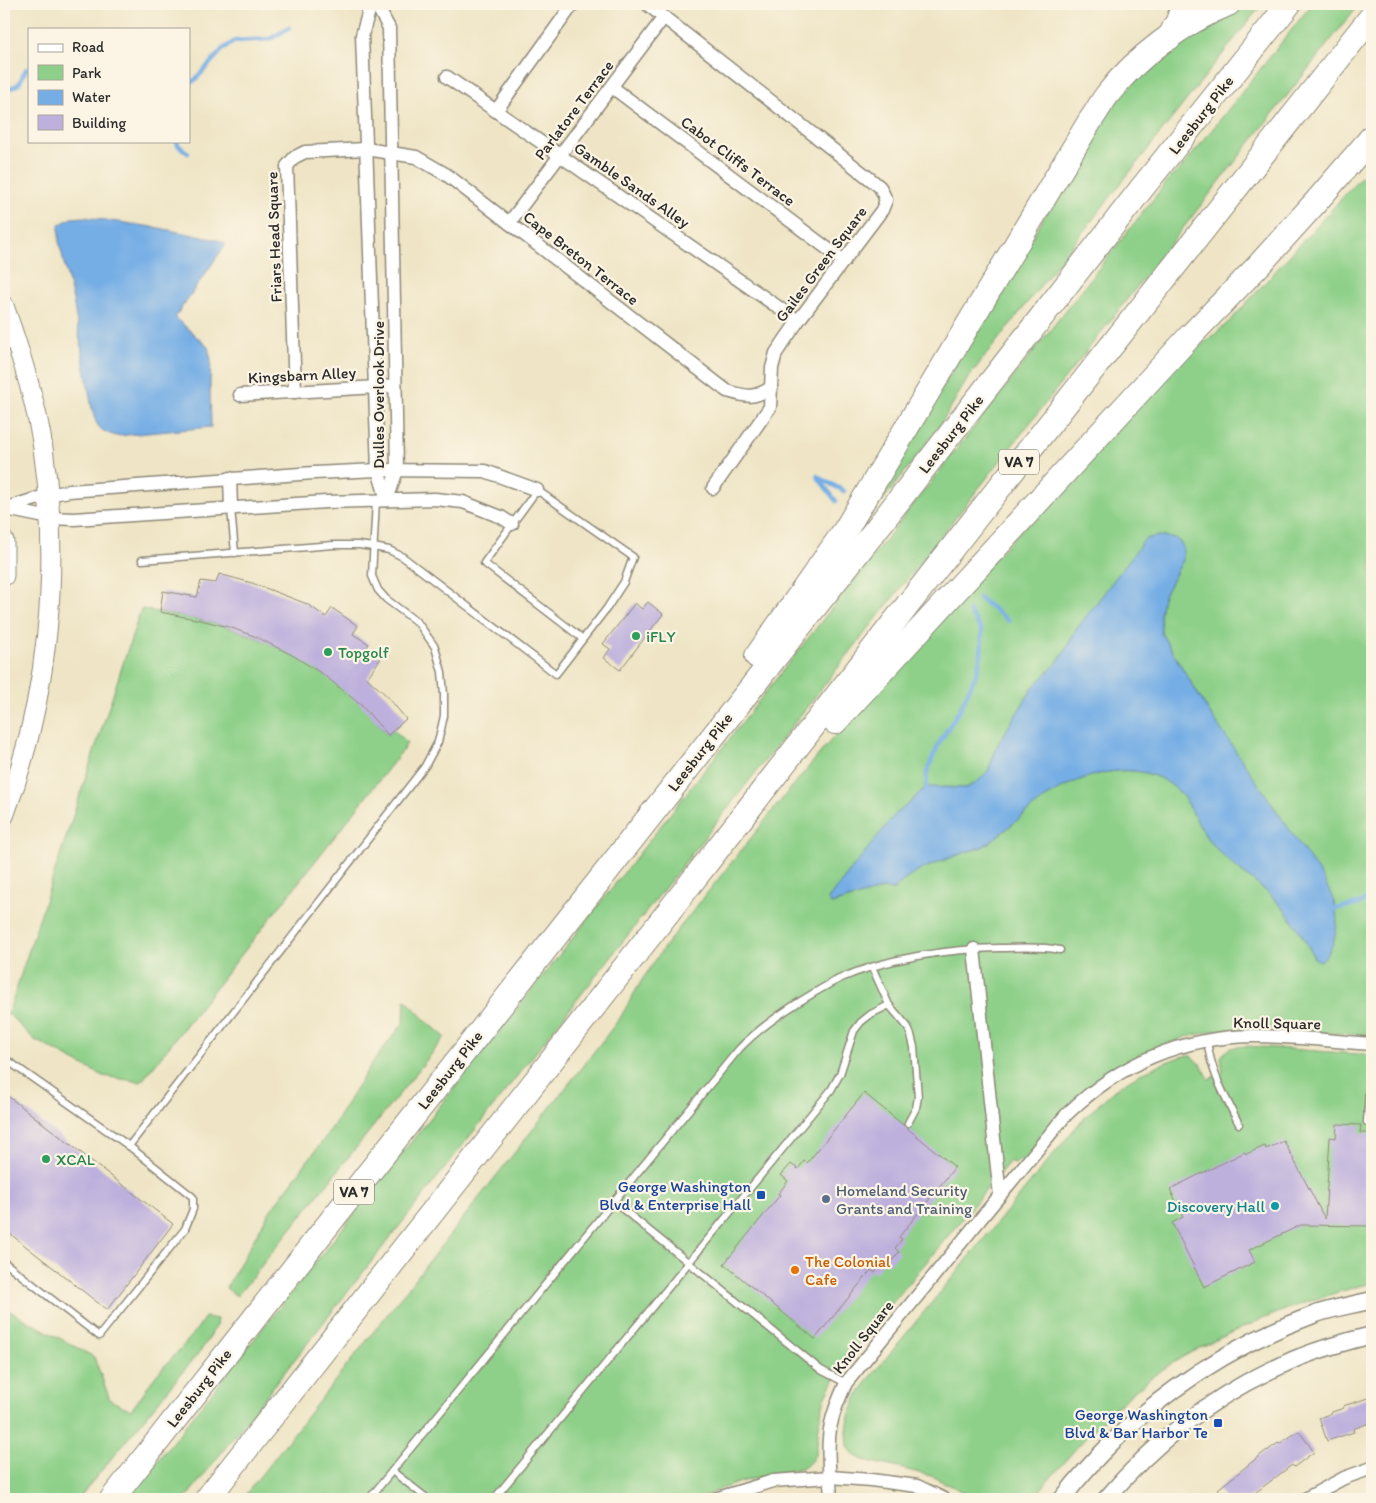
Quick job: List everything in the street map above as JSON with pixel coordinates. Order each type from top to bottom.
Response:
[{"type":"highway","points":[[1168,39],[1178,22],[1184,4]]},
{"type":"highway","points":[[596,884],[846,530],[1090,121],[1108,95],[1140,61],[1168,39],[1212,11],[1228,4]]},
{"type":"highway","name":"Leesburg Pike","points":[[112,1499],[1289,4]]},
{"type":"highway","name":"VA 7","points":[[207,1499],[988,502],[1372,16]]},
{"type":"highway","points":[[669,911],[809,750],[1192,334],[1259,265],[1315,204],[1372,137]]},
{"type":"highway","points":[[1315,204],[1372,152]]},
{"type":"main road","points":[[4,306],[32,398],[42,446],[50,518],[49,596],[40,686],[26,749],[4,816]]},
{"type":"main road","points":[[4,541],[4,576]]},
{"type":"street","name":"Dulles Overlook Drive","points":[[371,4],[362,34],[378,470],[381,500]]},
{"type":"street","name":"Dulles Overlook Drive","points":[[376,4],[389,28],[397,470],[381,500]]},
{"type":"street","points":[[496,111],[573,4]]},
{"type":"street","name":"Gailes Green Square","points":[[647,4],[880,187],[886,200],[882,210],[776,353],[772,368],[770,407],[713,488]]},
{"type":"street","name":"Parlatore Terrace","points":[[509,223],[664,17]]},
{"type":"street","name":"Gamble Sands Alley","points":[[446,77],[798,321]]},
{"type":"street","name":"Cabot Cliffs Terrace","points":[[612,87],[844,261]]},
{"type":"street","name":"Cape Breton Terrace","points":[[366,149],[416,157],[453,180],[727,391],[753,396],[771,388]]},
{"type":"street","name":"Friars Head Square","points":[[295,392],[287,166],[294,157],[305,152],[366,149]]},
{"type":"street","name":"Kingsbarn Alley","points":[[240,395],[395,386]]},
{"type":"street","points":[[4,509],[48,494],[69,491],[230,478],[378,470],[485,471],[537,490]]},
{"type":"street","points":[[230,478],[231,508]]},
{"type":"street","points":[[4,509],[50,518],[74,519],[326,502],[435,499],[464,502],[501,517],[512,524]]},
{"type":"street","points":[[974,949],[1000,1196]]},
{"type":"street","name":"Knoll Square","points":[[832,1499],[829,1444],[831,1425],[846,1383],[1067,1114],[1092,1092],[1148,1057],[1175,1047],[1206,1040],[1252,1036],[1372,1044]]},
{"type":"street","points":[[1062,1499],[1114,1440],[1167,1394],[1195,1374],[1255,1340],[1286,1326],[1315,1314],[1372,1300]]},
{"type":"street","points":[[1106,1499],[1128,1474],[1173,1431],[1208,1405],[1252,1379],[1298,1358],[1372,1335]]},
{"type":"street","points":[[1305,1499],[1344,1478],[1372,1468]]},
{"type":"street","points":[[714,1499],[773,1481],[830,1477],[917,1486],[944,1499]]},
{"type":"lane","points":[[142,560],[333,545],[358,545],[389,550],[403,557],[556,674],[607,608],[624,582],[633,557],[537,490],[484,563],[583,639]]},
{"type":"lane","points":[[128,1146],[425,766],[438,742],[444,716],[444,694],[442,672],[435,646],[418,623],[386,599],[378,590],[372,576],[373,547],[381,500]]},
{"type":"lane","points":[[231,508],[234,553]]},
{"type":"lane","points":[[369,1499],[748,1040],[785,1010],[839,980],[872,967],[909,958],[974,949],[1036,947],[1060,950]]},
{"type":"lane","points":[[872,967],[889,1005],[907,1026],[914,1047],[918,1096],[916,1108],[908,1123]]},
{"type":"lane","points":[[494,1499],[834,1086],[840,1074],[854,1031],[861,1022],[871,1014],[889,1005]]},
{"type":"lane","points":[[1206,1040],[1209,1059],[1216,1079],[1239,1124]]},
{"type":"lane","points":[[1366,1122],[1372,1044]]},
{"type":"lane","points":[[4,1058],[128,1146],[193,1197],[193,1209],[185,1229],[99,1336],[4,1262]]},
{"type":"lane","points":[[614,1202],[821,1370],[846,1383]]},
{"type":"lane","points":[[392,1471],[428,1499]]},
{"type":"green space","points":[[1247,4],[1262,4],[968,378],[939,427],[845,550],[1096,130],[1132,85],[1164,54],[1197,31],[1239,11]]},
{"type":"green space","points":[[1312,4],[1359,4],[185,1499],[127,1499],[498,1033],[1169,179],[1184,165]]},
{"type":"green space","points":[[1372,165],[1372,1035],[1254,1028],[1220,1030],[1189,1036],[1156,1048],[1130,1061],[1024,1160],[1013,1163],[1010,1161],[842,1364],[825,1398],[820,1417],[816,1453],[805,1467],[744,1481],[699,1499],[242,1499],[620,1018],[665,946],[782,799],[886,674],[1175,366],[1231,320]],"holes":[[[1183,560],[1163,597],[1160,615],[1161,633],[1209,712],[1334,902],[1337,922],[1314,958],[1305,940],[1280,905],[1266,891],[1232,864],[1209,840],[1180,792],[1159,778],[1144,773],[1127,771],[1093,775],[1061,788],[984,846],[927,867],[908,878],[894,890],[883,889],[831,904],[828,899],[896,814],[918,794],[944,787],[966,788],[977,782],[988,771],[999,742],[1034,686],[1056,664],[1075,631]]]},
{"type":"green space","name":"Topgolf","points":[[141,609],[227,627],[263,640],[281,649],[300,659],[334,682],[363,706],[388,735],[394,730],[407,743],[141,1082],[103,1076],[35,1040],[8,1014]]},
{"type":"green space","points":[[405,999],[445,1037],[237,1296],[226,1288],[270,1211],[330,1131],[370,1066],[404,1022]]},
{"type":"green space","points":[[1247,1046],[1372,1055],[1372,1283],[1335,1293],[1264,1318],[1209,1343],[1170,1364],[1135,1390],[1104,1419],[1074,1450],[1033,1499],[978,1499],[931,1476],[863,1460],[854,1455],[848,1446],[847,1431],[849,1416],[857,1396],[1080,1122],[1112,1092],[1149,1070],[1189,1055],[1201,1064],[1209,1079],[1223,1072],[1221,1057],[1226,1051],[1235,1047]]},
{"type":"green space","points":[[4,1308],[94,1357],[110,1400],[131,1410],[155,1376],[189,1339],[205,1317],[217,1319],[216,1326],[204,1346],[78,1499],[4,1499]]},
{"type":"water","points":[[84,217],[159,228],[218,240],[226,244],[175,317],[208,347],[211,360],[211,427],[116,436],[105,432],[99,427],[92,409],[73,300],[59,242],[59,225],[71,218]]},
{"type":"water","points":[[1159,536],[1175,538],[1183,547],[1183,560],[1163,597],[1160,615],[1161,633],[1209,712],[1324,880],[1334,902],[1337,917],[1336,933],[1331,948],[1321,961],[1314,958],[1305,940],[1280,905],[1266,891],[1232,864],[1210,842],[1180,792],[1159,778],[1144,773],[1127,771],[1093,775],[1061,788],[982,847],[927,867],[908,878],[894,890],[883,889],[831,904],[828,899],[896,813],[911,802],[926,787],[966,788],[977,782],[988,771],[999,742],[1034,686],[1056,664],[1075,631],[1145,539]]},
{"type":"building","name":"Topgolf","points":[[219,574],[252,583],[307,604],[326,617],[332,608],[358,626],[353,634],[369,644],[366,648],[381,658],[367,678],[387,696],[406,719],[388,735],[362,706],[324,675],[292,655],[254,636],[229,627],[160,612],[163,591],[197,597],[201,581],[216,583]]},
{"type":"building","points":[[648,602],[663,614],[620,670],[604,658],[610,649],[603,644],[635,603],[642,609]]},
{"type":"building","name":"XCAL","points":[[4,1093],[173,1224],[107,1310],[4,1229]]},
{"type":"building","points":[[864,1093],[955,1167],[899,1237],[902,1239],[895,1248],[899,1252],[889,1265],[884,1261],[875,1273],[871,1270],[815,1339],[724,1264],[780,1195],[778,1194],[788,1181],[781,1175],[791,1164],[798,1169],[804,1161],[807,1163]]},
{"type":"building","name":"Discovery Hall","points":[[1337,1124],[1361,1125],[1360,1133],[1372,1133],[1372,1226],[1301,1225],[1249,1250],[1255,1262],[1204,1287],[1172,1223],[1183,1217],[1170,1189],[1245,1152],[1246,1154],[1265,1146],[1266,1149],[1284,1141],[1325,1219],[1330,1137],[1336,1138]]},
{"type":"building","points":[[1372,1397],[1372,1422],[1353,1429],[1354,1432],[1327,1441],[1319,1418],[1344,1408],[1343,1406]]},
{"type":"building","points":[[1299,1431],[1314,1452],[1294,1467],[1292,1465],[1247,1499],[1225,1499],[1218,1489],[1267,1450]]},
{"type":"waterway","points":[[190,82],[195,80],[223,49],[235,41],[270,39],[289,28]]},
{"type":"waterway","points":[[4,92],[19,84],[26,69],[28,69]]},
{"type":"waterway","points":[[177,142],[178,145],[188,153]]},
{"type":"waterway","points":[[817,476],[836,501]]},
{"type":"waterway","points":[[818,477],[844,491]]},
{"type":"waterway","points":[[979,598],[1009,621]]},
{"type":"waterway","points":[[926,787],[927,772],[939,743],[960,709],[977,672],[981,655],[982,631],[969,611]]},
{"type":"waterway","points":[[1335,909],[1359,904],[1372,897]]},
{"type":"place","name":"iFLY","points":[[636,636]]},
{"type":"place","name":"Topgolf","points":[[328,652]]},
{"type":"place","name":"XCAL","points":[[46,1159]]},
{"type":"place","name":"George Washington Blvd & Enterprise Hall","points":[[761,1195]]},
{"type":"place","name":"Homeland Security Grants and Training","points":[[826,1199]]},
{"type":"place","name":"Discovery Hall","points":[[1275,1206]]},
{"type":"place","name":"The Colonial Cafe","points":[[795,1270]]},
{"type":"place","name":"George Washington Blvd & Bar Harbor Te","points":[[1218,1423]]}]
